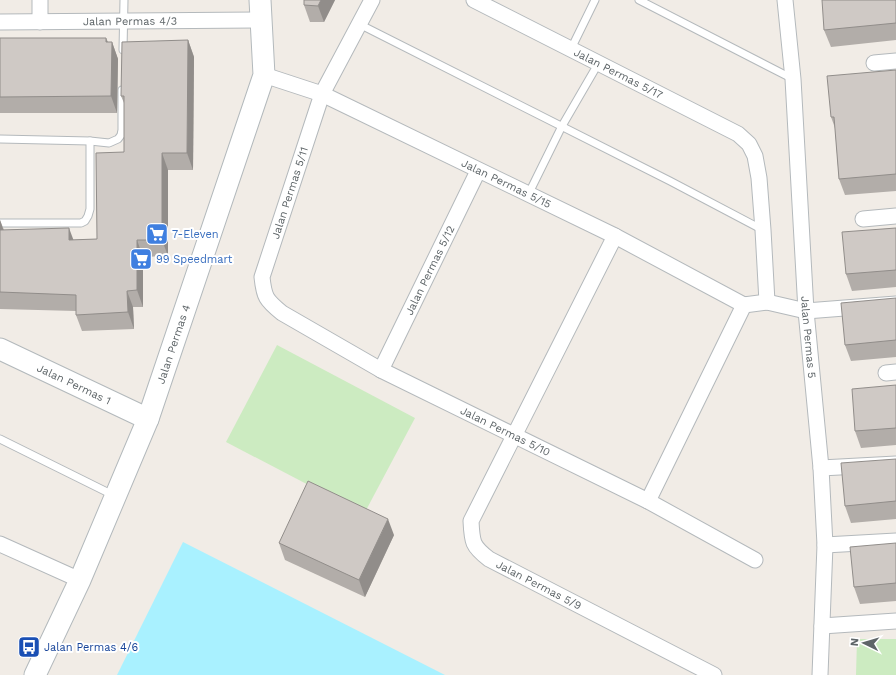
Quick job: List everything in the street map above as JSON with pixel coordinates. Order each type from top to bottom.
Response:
[{"type":"street","points":[[40,0],[40,22]]},
{"type":"street","name":"Jalan Permas 5/11","points":[[264,292],[262,277],[322,94],[372,0]]},
{"type":"street","name":"Jalan Permas 5/17","points":[[474,0],[738,134],[749,144],[755,156],[759,178],[763,230]]},
{"type":"street","name":"Jalan Permas 5","points":[[785,0],[793,79],[806,311],[821,468],[825,546],[820,675]]},
{"type":"street","name":"Jalan Permas 4/3","points":[[0,22],[124,21],[261,10]]},
{"type":"street","name":"Jalan Permas 4","points":[[35,675],[80,580],[148,419],[264,75],[261,10]]},
{"type":"street","points":[[874,64],[896,61]]},
{"type":"street","name":"Jalan Permas 5/15","points":[[264,75],[322,94],[478,171],[615,236],[744,305]]},
{"type":"street","name":"Jalan Permas 5/12","points":[[381,370],[478,171]]},
{"type":"street","points":[[863,219],[896,216]]},
{"type":"street","points":[[763,230],[767,302]]},
{"type":"street","points":[[514,435],[615,236]]},
{"type":"street","name":"Jalan Permas 5/10","points":[[264,292],[270,304],[282,313],[381,370],[648,501],[755,560]]},
{"type":"street","points":[[648,501],[744,305],[767,302],[806,311],[896,304]]},
{"type":"street","name":"Jalan Permas 1","points":[[0,349],[148,419]]},
{"type":"street","name":"Jalan Permas 5/9","points":[[514,435],[471,521],[472,538],[477,550],[489,559],[714,675]]},
{"type":"street","points":[[821,468],[896,464]]},
{"type":"street","points":[[825,546],[896,541]]},
{"type":"street","points":[[0,544],[80,580]]},
{"type":"street","points":[[822,626],[896,621]]},
{"type":"lane","points":[[123,60],[124,0]]},
{"type":"lane","points":[[571,49],[595,0]]},
{"type":"lane","points":[[639,0],[793,79]]},
{"type":"lane","points":[[359,24],[670,181],[763,230]]},
{"type":"lane","points":[[528,195],[562,126],[598,64]]},
{"type":"lane","points":[[0,139],[114,142],[121,135],[122,84]]},
{"type":"lane","points":[[0,223],[81,223],[85,221],[90,209],[90,141]]},
{"type":"lane","points":[[0,440],[115,496]]},
{"type":"green space","points":[[277,345],[415,418],[364,514],[226,442]]},
{"type":"green space","points":[[857,639],[896,639],[896,675],[856,675]]},
{"type":"water","points":[[183,542],[445,675],[117,675]]},
{"type":"building","points":[[304,0],[321,0],[318,6],[304,5]]},
{"type":"building","points":[[822,0],[896,0],[896,23],[824,30]]},
{"type":"building","points":[[0,38],[106,38],[106,42],[112,42],[111,96],[0,97]]},
{"type":"building","points":[[188,40],[187,153],[162,153],[162,240],[137,240],[137,290],[127,291],[128,312],[76,315],[76,295],[0,292],[0,230],[69,228],[69,240],[97,239],[96,153],[124,152],[124,96],[121,96],[122,42]]},
{"type":"building","points":[[896,70],[896,174],[839,179],[834,117],[831,117],[827,76]]},
{"type":"building","points":[[896,228],[896,270],[846,274],[842,232]]},
{"type":"building","points":[[896,298],[896,340],[845,345],[841,303]]},
{"type":"building","points":[[896,385],[896,428],[855,431],[852,389]]},
{"type":"building","points":[[896,459],[896,501],[845,506],[841,463]]},
{"type":"building","points":[[308,481],[388,519],[359,580],[279,543]]},
{"type":"building","points":[[896,543],[896,583],[854,587],[850,547]]},
{"type":"place","name":"7-Eleven","points":[[157,234]]},
{"type":"place","name":"99 Speedmart","points":[[141,259]]},
{"type":"place","name":"Jalan Permas 4/6","points":[[29,647]]}]
